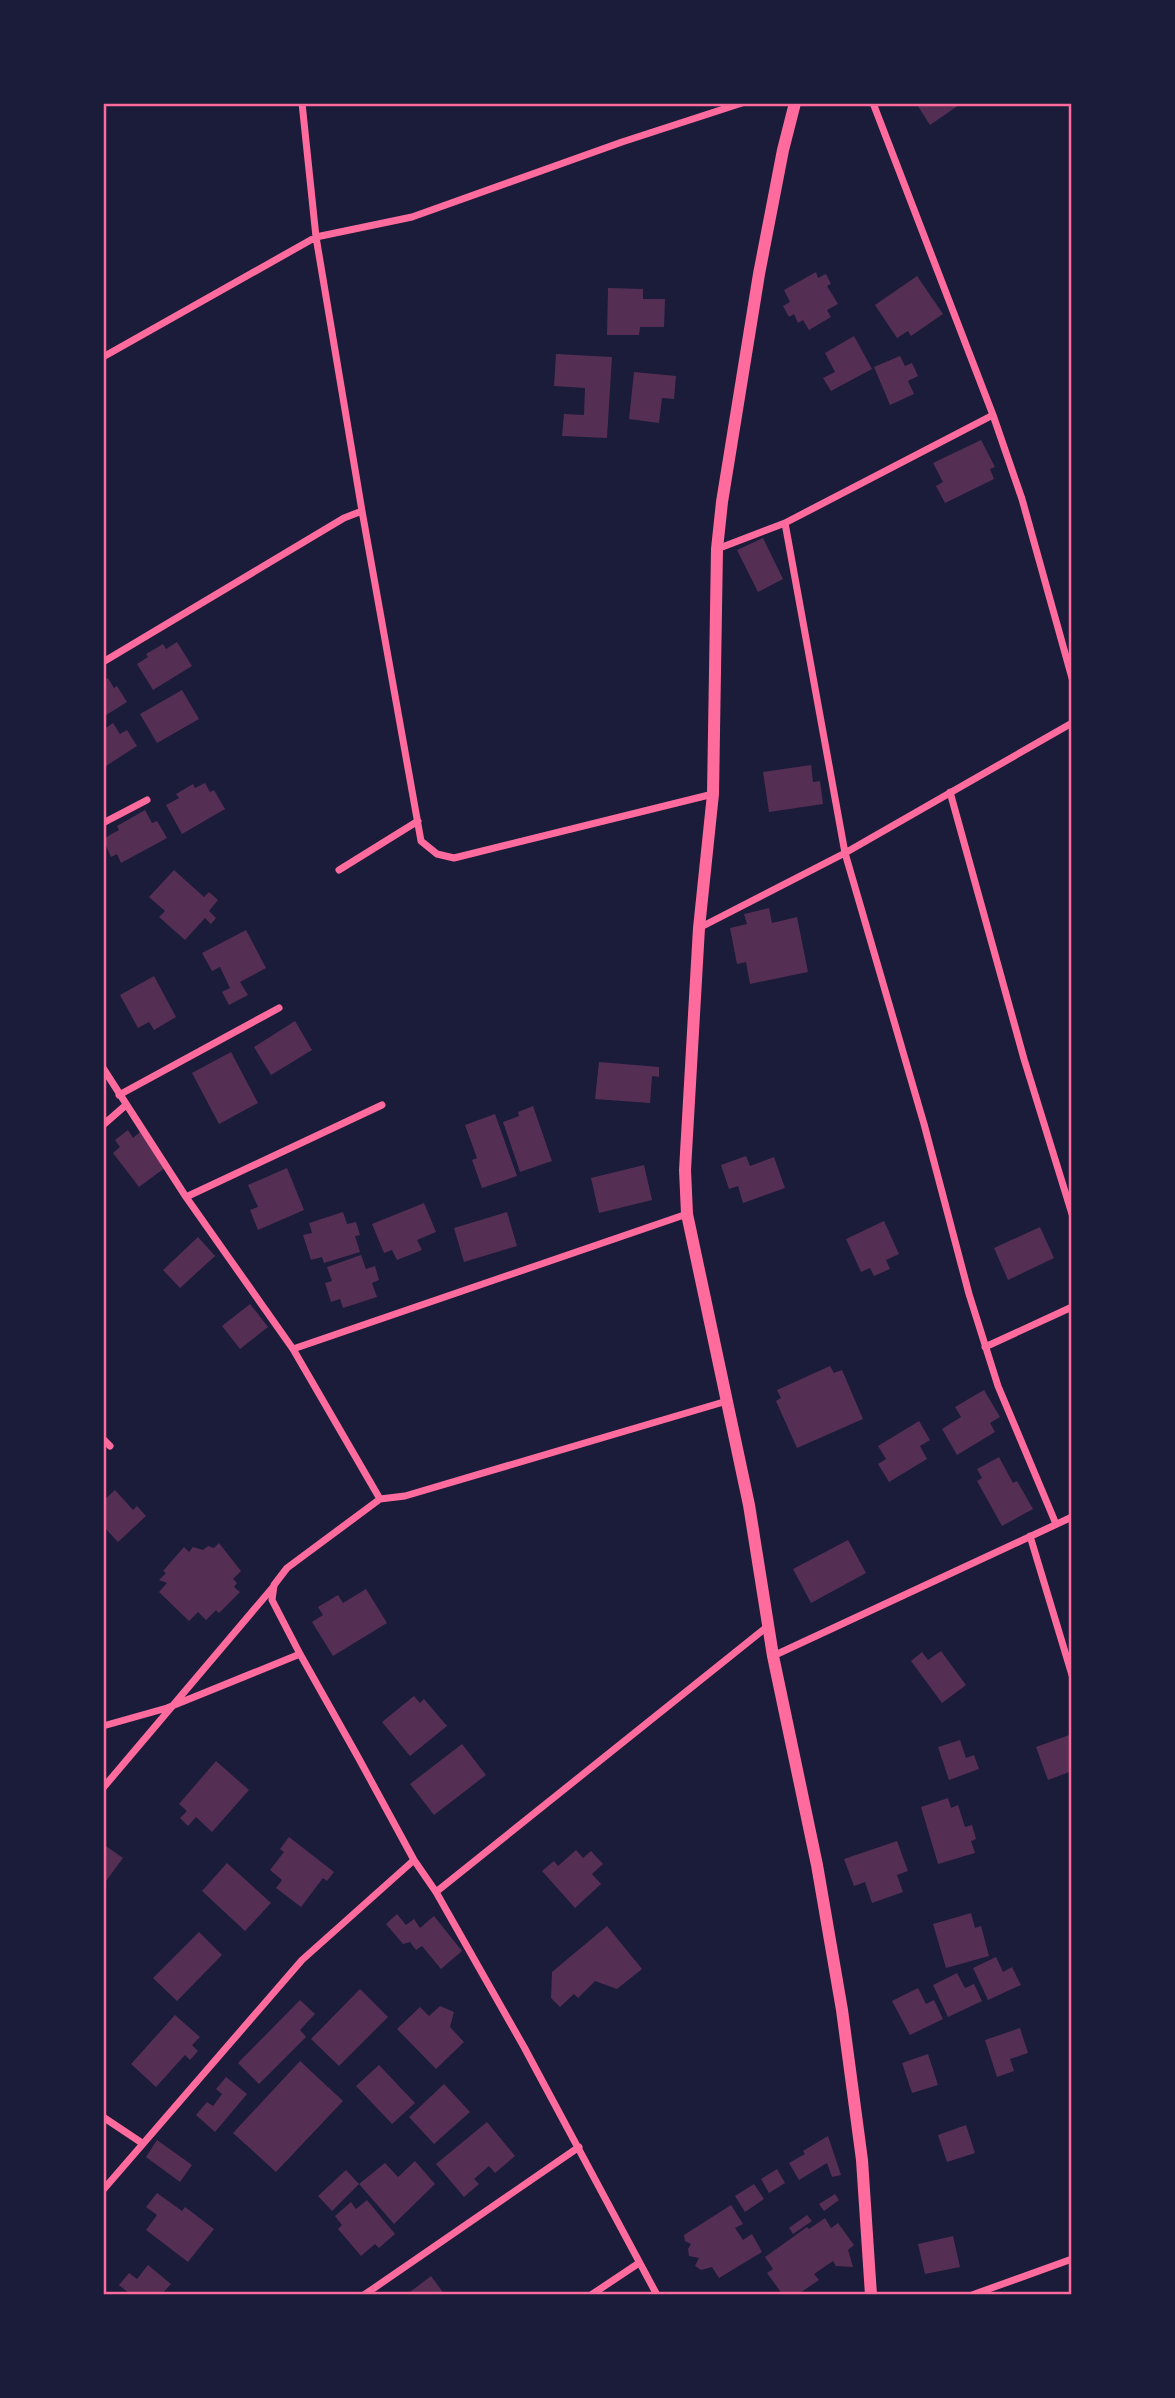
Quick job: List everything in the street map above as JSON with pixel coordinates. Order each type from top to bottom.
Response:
[{"type":"street","points":[[302,103],[316,237],[421,841],[437,854],[454,858],[713,794]]},
{"type":"street","points":[[103,357],[316,237],[412,217],[622,142],[742,103]]},
{"type":"street","points":[[795,103],[759,274],[722,502],[717,549],[713,794],[699,928],[685,1170],[687,1214],[750,1505],[773,1656],[817,1865],[842,2010],[862,2160],[871,2295]]},
{"type":"street","points":[[873,103],[993,415],[1022,499],[1072,678]]},
{"type":"street","points":[[717,549],[785,523],[993,415]]},
{"type":"street","points":[[103,662],[344,518],[362,511]]},
{"type":"street","points":[[785,523],[845,853],[924,1124],[985,1347],[998,1386],[1056,1524]]},
{"type":"street","points":[[699,928],[845,853],[1072,723]]},
{"type":"street","points":[[950,792],[1024,1059],[1072,1214]]},
{"type":"street","points":[[103,823],[147,800]]},
{"type":"street","points":[[339,870],[418,821]]},
{"type":"street","points":[[120,1095],[279,1008]]},
{"type":"street","points":[[103,1068],[186,1197],[293,1349],[380,1499]]},
{"type":"street","points":[[103,1125],[126,1105]]},
{"type":"street","points":[[186,1197],[382,1105]]},
{"type":"street","points":[[293,1349],[687,1214]]},
{"type":"street","points":[[985,1347],[1072,1307]]},
{"type":"street","points":[[103,1788],[286,1568],[380,1499],[405,1496],[727,1401]]},
{"type":"street","points":[[103,1439],[110,1446]]},
{"type":"street","points":[[773,1656],[1072,1517]]},
{"type":"street","points":[[1030,1536],[1072,1675]]},
{"type":"street","points":[[274,1585],[272,1600],[300,1654],[414,1860],[436,1892],[579,2147],[657,2295]]},
{"type":"street","points":[[436,1892],[768,1626]]},
{"type":"street","points":[[103,1726],[172,1706],[300,1654]]},
{"type":"street","points":[[103,2190],[302,1960],[414,1860]]},
{"type":"street","points":[[103,2117],[142,2143]]},
{"type":"street","points":[[364,2295],[579,2147]]},
{"type":"street","points":[[972,2295],[1072,2259]]},
{"type":"street","points":[[592,2295],[639,2263]]},
{"type":"building","points":[[916,103],[962,103],[930,125]]},
{"type":"building","points":[[816,272],[818,278],[826,274],[831,284],[827,286],[838,304],[827,310],[831,317],[809,330],[803,320],[798,323],[794,314],[789,317],[783,306],[790,302],[784,290]]},
{"type":"building","points":[[917,276],[943,314],[911,336],[908,331],[897,338],[875,305]]},
{"type":"building","points":[[608,288],[643,289],[643,299],[665,299],[664,327],[640,327],[639,335],[607,335]]},
{"type":"building","points":[[854,336],[872,369],[831,391],[823,378],[835,372],[825,353]]},
{"type":"building","points":[[556,354],[612,357],[607,438],[562,436],[564,414],[584,415],[585,388],[554,386]]},
{"type":"building","points":[[900,356],[905,366],[912,363],[918,376],[908,381],[914,394],[890,405],[874,367]]},
{"type":"building","points":[[634,372],[676,376],[674,399],[662,398],[659,423],[629,419]]},
{"type":"building","points":[[981,440],[995,467],[990,469],[994,479],[945,503],[936,486],[943,482],[933,463]]},
{"type":"building","points":[[763,538],[783,579],[758,592],[737,550]]},
{"type":"building","points":[[177,642],[192,666],[153,690],[137,664],[148,657],[146,654],[163,644],[166,649]]},
{"type":"building","points":[[108,678],[127,702],[103,717],[103,681]]},
{"type":"building","points":[[182,690],[199,719],[157,743],[140,714]]},
{"type":"building","points":[[113,723],[120,734],[127,730],[137,746],[103,768],[103,730]]},
{"type":"building","points":[[811,765],[813,782],[820,781],[823,804],[769,812],[763,772]]},
{"type":"building","points":[[205,783],[210,792],[214,790],[225,809],[182,834],[166,805],[179,798],[176,794],[193,784],[195,788]]},
{"type":"building","points":[[145,810],[152,823],[157,821],[167,838],[121,863],[117,854],[111,857],[103,839],[119,830],[117,826]]},
{"type":"building","points":[[174,870],[204,897],[209,892],[218,900],[209,911],[216,918],[211,924],[205,918],[185,940],[159,917],[165,911],[149,897]]},
{"type":"building","points":[[769,908],[772,923],[797,917],[808,972],[750,984],[746,962],[737,964],[730,928],[747,924],[744,914]]},
{"type":"building","points":[[246,930],[266,968],[240,982],[248,995],[229,1005],[222,992],[230,988],[220,967],[212,971],[202,953]]},
{"type":"building","points":[[154,976],[176,1017],[154,1030],[149,1022],[138,1028],[120,995]]},
{"type":"building","points":[[295,1021],[312,1050],[271,1075],[254,1047]]},
{"type":"building","points":[[231,1052],[258,1103],[219,1124],[192,1073]]},
{"type":"building","points":[[599,1062],[659,1067],[659,1077],[652,1076],[650,1103],[595,1099]]},
{"type":"building","points":[[533,1106],[552,1161],[520,1172],[503,1122],[519,1116],[518,1112]]},
{"type":"building","points":[[495,1114],[517,1176],[482,1188],[472,1160],[477,1158],[465,1125]]},
{"type":"building","points":[[128,1130],[133,1138],[140,1132],[166,1167],[139,1187],[113,1153],[120,1147],[115,1140]]},
{"type":"building","points":[[746,1156],[750,1166],[774,1157],[785,1188],[743,1203],[738,1186],[729,1189],[721,1165]]},
{"type":"building","points":[[644,1165],[652,1200],[599,1213],[591,1178]]},
{"type":"building","points":[[287,1168],[304,1210],[258,1230],[250,1210],[258,1207],[248,1185]]},
{"type":"building","points":[[424,1203],[436,1232],[417,1240],[422,1250],[397,1260],[392,1250],[384,1253],[372,1224]]},
{"type":"building","points":[[343,1212],[347,1224],[356,1222],[360,1235],[355,1236],[360,1252],[324,1263],[322,1257],[311,1260],[303,1235],[312,1233],[309,1223]]},
{"type":"building","points":[[507,1212],[517,1246],[464,1262],[454,1228]]},
{"type":"building","points":[[884,1221],[899,1254],[886,1260],[890,1269],[874,1276],[870,1268],[861,1272],[846,1239]]},
{"type":"building","points":[[1040,1227],[1054,1258],[1008,1280],[994,1248]]},
{"type":"building","points":[[198,1237],[215,1256],[180,1288],[163,1270]]},
{"type":"building","points":[[361,1255],[366,1269],[375,1266],[379,1280],[372,1283],[377,1297],[343,1308],[340,1299],[331,1302],[325,1283],[332,1281],[327,1267]]},
{"type":"building","points":[[250,1304],[268,1327],[240,1349],[222,1326]]},
{"type":"building","points":[[830,1366],[834,1373],[842,1370],[863,1419],[797,1448],[776,1401],[781,1398],[777,1390]]},
{"type":"building","points":[[984,1390],[1000,1417],[990,1423],[995,1432],[957,1455],[942,1429],[961,1417],[955,1407]]},
{"type":"building","points":[[919,1421],[930,1440],[920,1446],[927,1459],[889,1482],[878,1464],[886,1459],[878,1446]]},
{"type":"building","points":[[999,1457],[1013,1483],[1017,1481],[1033,1509],[1002,1526],[977,1481],[982,1478],[977,1469]]},
{"type":"building","points":[[115,1490],[133,1510],[137,1506],[146,1516],[118,1542],[103,1526],[103,1501]]},
{"type":"building","points":[[848,1540],[866,1573],[811,1603],[793,1569]]},
{"type":"building","points":[[219,1543],[241,1571],[233,1579],[237,1583],[234,1587],[240,1592],[219,1613],[216,1610],[206,1620],[198,1612],[189,1621],[159,1592],[167,1583],[159,1580],[166,1573],[163,1571],[184,1547],[189,1552],[193,1547],[203,1550],[208,1546],[214,1548]]},
{"type":"building","points":[[366,1589],[387,1623],[333,1656],[312,1622],[323,1615],[318,1607],[338,1595],[343,1603]]},
{"type":"building","points":[[941,1651],[966,1685],[942,1703],[911,1661],[922,1652],[928,1660]]},
{"type":"building","points":[[414,1696],[420,1703],[424,1699],[447,1726],[410,1756],[382,1722]]},
{"type":"building","points":[[1072,1734],[1072,1771],[1048,1780],[1036,1747]]},
{"type":"building","points":[[960,1740],[966,1758],[974,1755],[979,1769],[949,1780],[938,1747]]},
{"type":"building","points":[[462,1744],[486,1775],[434,1815],[410,1784]]},
{"type":"building","points":[[216,1761],[249,1790],[212,1832],[196,1817],[188,1826],[180,1818],[187,1811],[179,1804]]},
{"type":"building","points":[[948,1798],[951,1808],[958,1805],[965,1827],[972,1825],[976,1839],[971,1841],[975,1853],[938,1864],[921,1807]]},
{"type":"building","points":[[289,1837],[334,1872],[327,1881],[323,1878],[301,1907],[276,1888],[282,1880],[270,1870],[284,1852],[280,1849]]},
{"type":"building","points":[[897,1841],[908,1871],[897,1875],[903,1892],[872,1903],[865,1882],[854,1886],[844,1859]]},
{"type":"building","points":[[103,1844],[123,1858],[103,1885]]},
{"type":"building","points":[[576,1850],[583,1858],[591,1851],[603,1864],[592,1874],[601,1884],[575,1908],[542,1871],[554,1861],[558,1866]]},
{"type":"building","points":[[227,1863],[271,1903],[245,1931],[202,1891]]},
{"type":"building","points":[[971,1913],[975,1928],[981,1926],[989,1956],[946,1968],[933,1924]]},
{"type":"building","points":[[397,1914],[406,1925],[414,1919],[420,1928],[434,1916],[462,1951],[441,1969],[422,1946],[416,1950],[410,1942],[403,1944],[386,1924]]},
{"type":"building","points":[[607,1926],[642,1969],[617,1989],[595,1981],[578,1998],[574,1994],[560,2007],[551,1998],[552,1972]]},
{"type":"building","points":[[199,1932],[222,1955],[177,2001],[153,1978]]},
{"type":"building","points":[[996,1957],[1003,1972],[1012,1967],[1021,1985],[988,2000],[973,1968]]},
{"type":"building","points":[[957,1973],[965,1988],[974,1984],[982,2001],[948,2017],[933,1985]]},
{"type":"building","points":[[918,1988],[926,2004],[934,2000],[943,2019],[910,2035],[892,2001]]},
{"type":"building","points":[[360,1989],[388,2017],[339,2066],[311,2039]]},
{"type":"building","points":[[300,2000],[315,2014],[300,2030],[306,2037],[259,2084],[238,2063]]},
{"type":"building","points":[[440,2006],[454,2012],[450,2027],[464,2042],[436,2069],[397,2029],[420,2007],[429,2016]]},
{"type":"building","points":[[175,2015],[200,2037],[192,2045],[198,2051],[190,2060],[185,2055],[156,2087],[131,2064]]},
{"type":"building","points":[[1020,2028],[1028,2053],[1010,2059],[1014,2071],[997,2077],[985,2040]]},
{"type":"building","points":[[928,2054],[938,2085],[912,2093],[902,2063]]},
{"type":"building","points":[[300,2061],[343,2101],[276,2172],[233,2133]]},
{"type":"building","points":[[379,2065],[415,2103],[392,2124],[356,2086]]},
{"type":"building","points":[[226,2077],[247,2094],[215,2132],[196,2115],[207,2102],[213,2106],[222,2094],[216,2089]]},
{"type":"building","points":[[444,2084],[470,2112],[434,2144],[409,2117]]},
{"type":"building","points":[[487,2122],[515,2156],[495,2173],[489,2166],[474,2179],[479,2184],[464,2197],[436,2164]]},
{"type":"building","points":[[966,2125],[975,2153],[947,2162],[938,2135]]},
{"type":"building","points":[[828,2136],[841,2175],[832,2177],[827,2163],[799,2180],[789,2163]]},
{"type":"building","points":[[157,2140],[192,2165],[180,2182],[146,2157]]},
{"type":"building","points":[[415,2161],[435,2184],[394,2224],[359,2184],[385,2163],[398,2177]]},
{"type":"building","points":[[777,2169],[785,2183],[769,2193],[761,2179]]},
{"type":"building","points":[[346,2170],[359,2184],[332,2211],[318,2196]]},
{"type":"building","points":[[754,2184],[764,2199],[745,2212],[735,2196]]},
{"type":"building","points":[[157,2193],[182,2211],[185,2207],[214,2229],[188,2262],[146,2230],[157,2215],[146,2207]]},
{"type":"building","points":[[835,2194],[839,2200],[824,2211],[819,2204]]},
{"type":"building","points":[[367,2200],[395,2234],[379,2248],[375,2244],[361,2256],[338,2229],[342,2225],[335,2216],[351,2202],[356,2209]]},
{"type":"building","points":[[731,2205],[743,2224],[735,2228],[743,2240],[752,2234],[762,2252],[719,2278],[712,2267],[701,2270],[695,2266],[699,2258],[689,2256],[688,2249],[691,2244],[685,2241],[684,2235]]},
{"type":"building","points":[[807,2215],[812,2221],[793,2234],[789,2228]]},
{"type":"building","points":[[825,2218],[831,2228],[838,2223],[854,2245],[848,2250],[853,2267],[836,2266],[833,2261],[814,2274],[819,2280],[797,2295],[783,2295],[767,2273],[773,2269],[765,2257],[807,2227],[809,2229]]},
{"type":"building","points":[[953,2236],[960,2267],[925,2274],[918,2244]]},
{"type":"building","points":[[148,2265],[171,2284],[161,2295],[131,2295],[119,2285],[129,2273],[137,2279]]},
{"type":"building","points":[[431,2276],[445,2295],[406,2295]]}]
